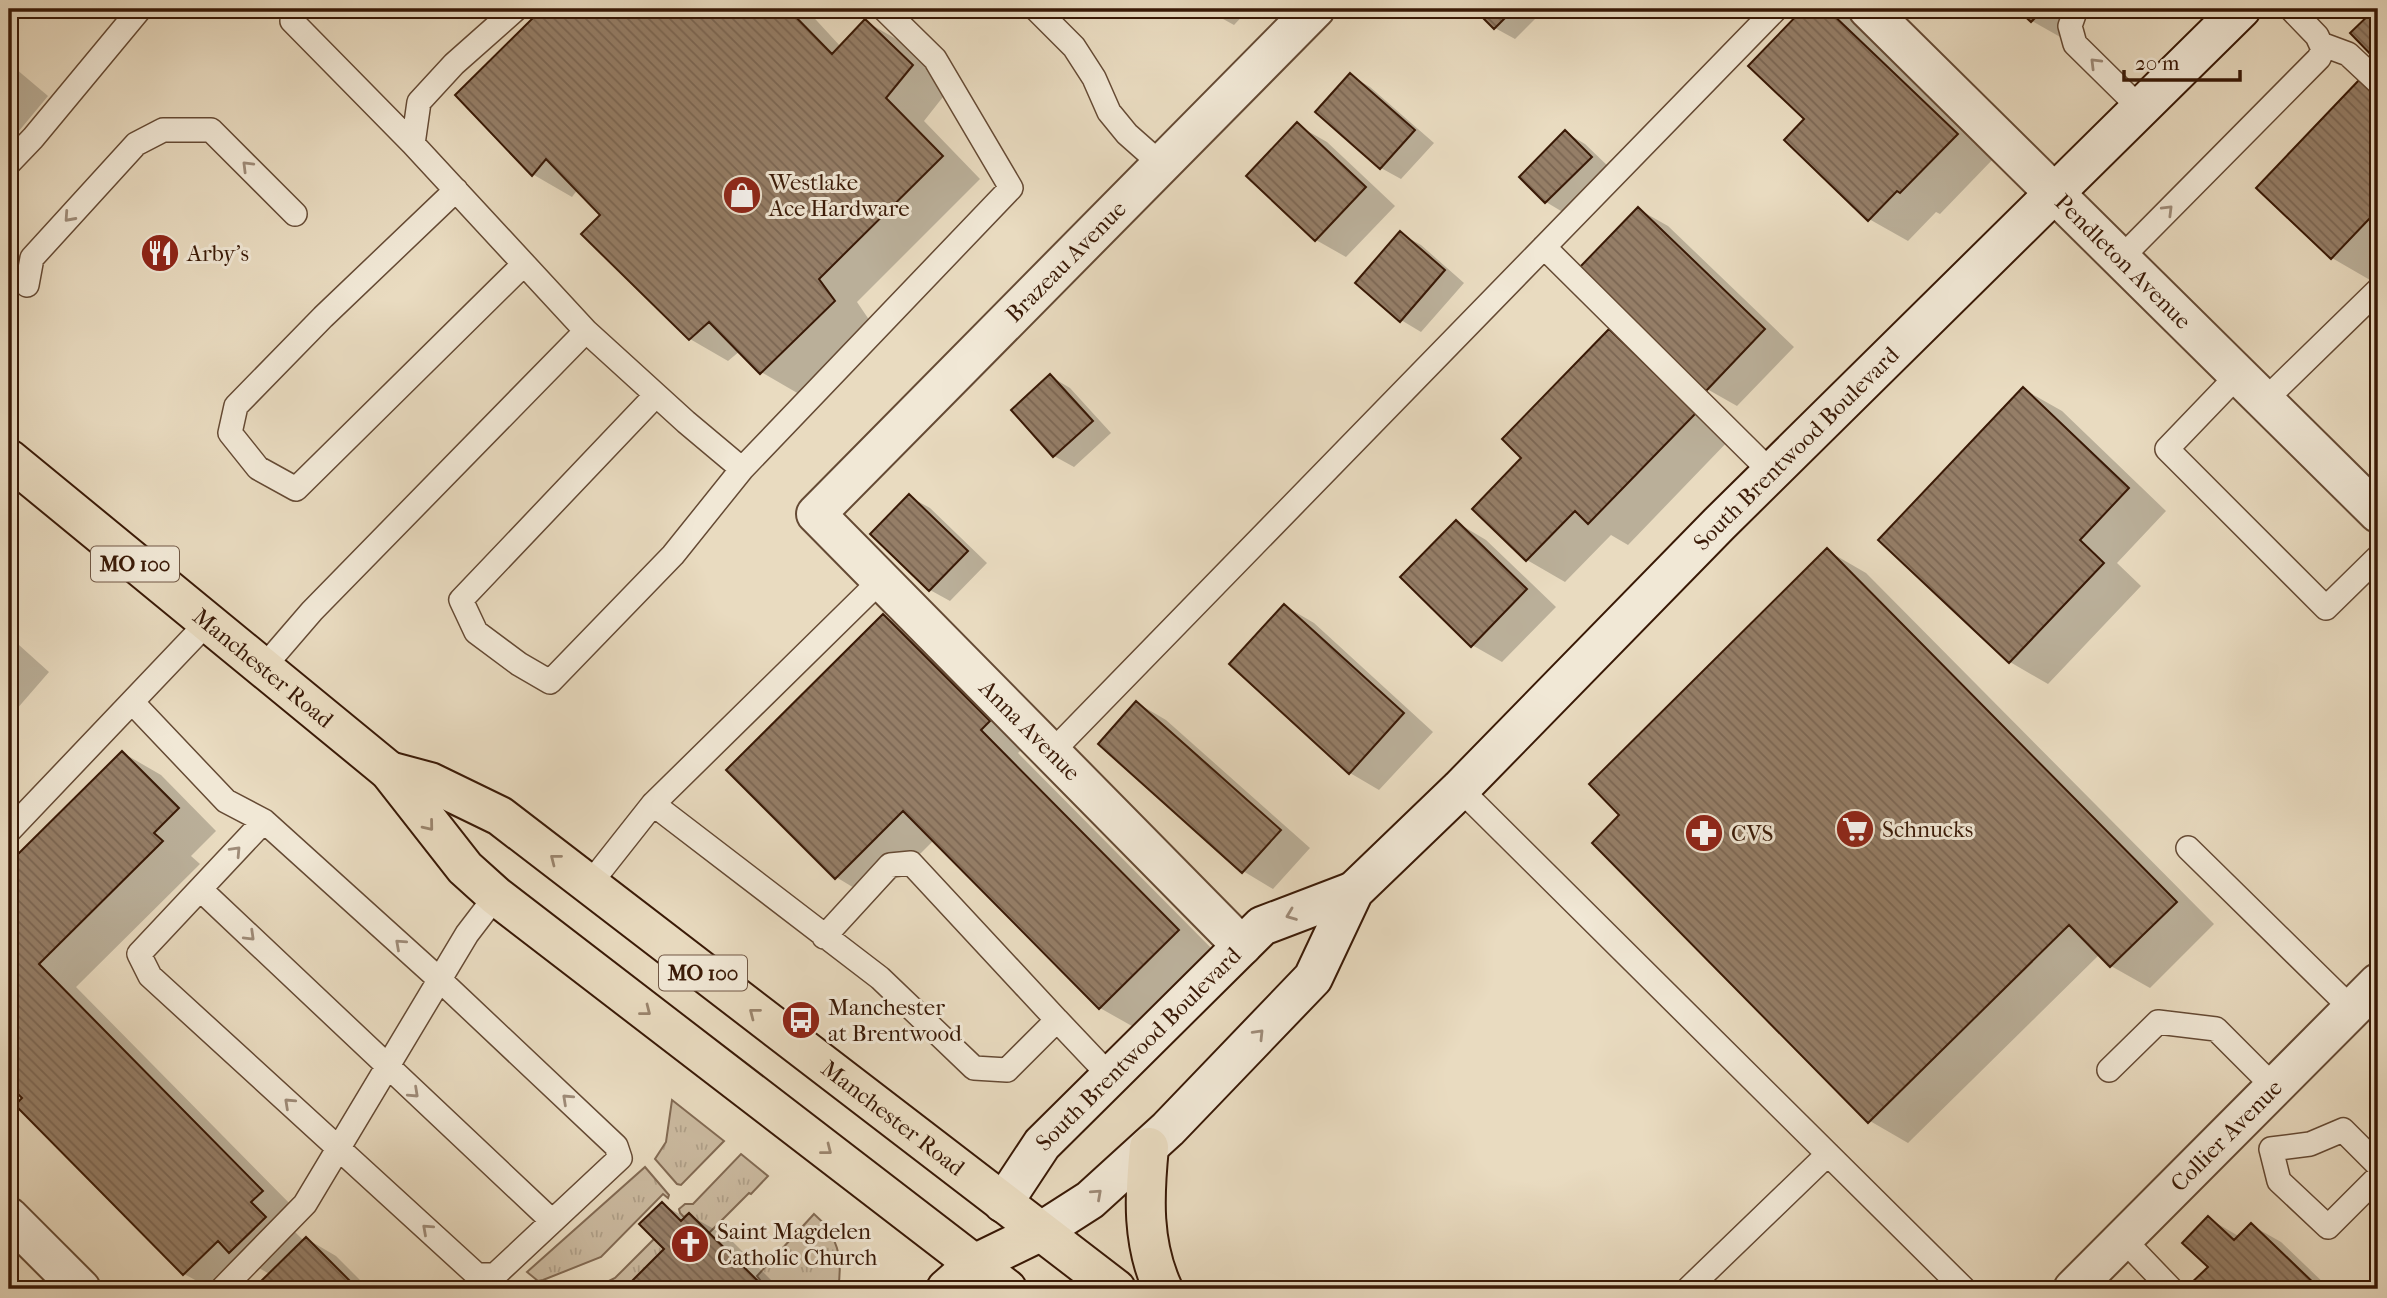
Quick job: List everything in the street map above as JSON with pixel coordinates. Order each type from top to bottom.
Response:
[{"type":"main road","name":"Manchester Road","points":[[9,459],[388,771],[465,868],[496,896],[960,1277],[1007,1289]]},
{"type":"main road","name":"Manchester Road","points":[[388,771],[430,782],[471,799],[500,816],[1115,1289]]},
{"type":"main road","points":[[1149,1147],[1144,1207],[1147,1243],[1163,1289]]},
{"type":"main road","name":"South Brentwood Boulevard","points":[[960,1277],[1003,1203]]},
{"type":"main road","name":"South Brentwood Boulevard","points":[[960,1277],[1040,1232]]},
{"type":"street","name":"Brazeau Avenue","points":[[816,514],[1315,9]]},
{"type":"street","name":"Pendleton Avenue","points":[[1870,9],[2378,513]]},
{"type":"street","name":"South Brentwood Boulevard","points":[[1040,1232],[1090,1200],[1149,1147],[1313,978],[1354,891],[1461,789],[1772,473],[2241,9]]},
{"type":"street","name":"Anna Avenue","points":[[816,514],[1242,946]]},
{"type":"street","name":"South Brentwood Boulevard","points":[[1003,1203],[1042,1144],[1262,926],[1354,891]]},
{"type":"street","name":"Collier Avenue","points":[[2073,1289],[2378,983]]},
{"type":"street","points":[[9,1217],[81,1289]]},
{"type":"lane","points":[[9,163],[140,9]]},
{"type":"lane","points":[[413,144],[419,102],[454,64],[516,9]]},
{"type":"lane","points":[[656,395],[461,600],[476,632],[519,664],[550,682],[673,555],[742,469],[1011,188],[935,59],[884,9]]},
{"type":"lane","points":[[1036,9],[1074,47],[1110,112],[1127,134],[1162,165]]},
{"type":"lane","points":[[1052,752],[1776,9]]},
{"type":"lane","points":[[2076,9],[2070,26],[2075,44],[2141,109]]},
{"type":"lane","points":[[2120,259],[2319,58],[2323,49],[2321,44],[2291,9]]},
{"type":"lane","points":[[292,21],[413,144],[586,331],[742,469]]},
{"type":"lane","points":[[2321,44],[2348,54],[2378,82]]},
{"type":"lane","points":[[27,285],[32,258],[136,144],[163,130],[211,130],[295,214]]},
{"type":"lane","points":[[456,190],[323,317],[236,406],[230,433],[258,468],[296,489],[524,264]]},
{"type":"lane","points":[[1544,247],[1772,473]]},
{"type":"lane","points":[[2378,290],[2167,449],[2326,608],[2378,557]]},
{"type":"lane","points":[[262,669],[312,611],[586,331]]},
{"type":"lane","points":[[589,886],[653,804],[881,580]]},
{"type":"lane","points":[[9,831],[207,623]]},
{"type":"lane","points":[[132,702],[226,801],[264,821],[440,980],[616,1146],[620,1158],[495,1275],[477,1275],[150,976],[139,954],[264,821]]},
{"type":"lane","points":[[1461,789],[1964,1289]]},
{"type":"lane","points":[[653,804],[880,978],[974,1068],[1007,1070],[1057,1020]]},
{"type":"lane","points":[[2188,849],[2352,1009]]},
{"type":"lane","points":[[824,937],[890,865],[911,863],[1110,1076]]},
{"type":"lane","points":[[200,889],[552,1221]]},
{"type":"lane","points":[[222,1289],[305,1204],[467,934],[496,896]]},
{"type":"lane","points":[[2109,1070],[2158,1022],[2216,1029],[2274,1087]]},
{"type":"lane","points":[[2241,1121],[2271,1149],[2279,1181],[2328,1227],[2378,1177]]},
{"type":"lane","points":[[2271,1149],[2310,1144],[2343,1130],[2378,1165]]},
{"type":"lane","points":[[1688,1289],[1828,1154]]},
{"type":"lane","points":[[2123,1239],[2171,1289]]},
{"type":"green space","points":[[672,1100],[724,1141],[681,1185],[677,1184],[655,1159],[666,1142]]},
{"type":"green space","points":[[741,1154],[768,1176],[709,1233],[689,1213],[684,1217],[679,1209],[685,1204],[693,1204]]},
{"type":"green space","points":[[645,1167],[669,1195],[668,1198],[663,1194],[601,1257],[543,1280],[538,1281],[527,1272]]},
{"type":"green space","points":[[814,1214],[829,1230],[837,1248],[840,1267],[838,1289],[767,1289],[757,1276]]},
{"type":"green space","points":[[654,1239],[664,1249],[624,1289],[593,1289],[615,1278]]},
{"type":"building","name":"Westlake Ace Hardware","points":[[542,9],[788,9],[832,54],[865,19],[913,65],[886,98],[943,156],[819,279],[835,301],[760,374],[709,322],[689,340],[581,234],[600,215],[546,159],[532,176],[455,95]]},
{"type":"building","points":[[1474,9],[1514,9],[1494,29]]},
{"type":"building","points":[[1803,9],[1827,9],[1958,134],[1900,193],[1897,191],[1868,221],[1784,140],[1804,119],[1748,66]]},
{"type":"building","points":[[2017,9],[2044,9],[2031,22]]},
{"type":"building","points":[[2378,9],[2378,62],[2350,33]]},
{"type":"building","points":[[1350,73],[1415,130],[1380,169],[1315,112]]},
{"type":"building","points":[[2360,79],[2378,97],[2378,226],[2370,218],[2331,259],[2256,188]]},
{"type":"building","points":[[1297,122],[1366,187],[1315,241],[1246,176]]},
{"type":"building","points":[[1565,130],[1592,157],[1545,203],[1519,177]]},
{"type":"building","points":[[1638,207],[1765,329],[1706,391],[1579,268]]},
{"type":"building","points":[[1400,231],[1445,270],[1400,322],[1355,283]]},
{"type":"building","points":[[1609,329],[1696,413],[1588,524],[1575,511],[1526,561],[1472,509],[1521,458],[1502,439]]},
{"type":"building","points":[[1050,374],[1093,421],[1053,457],[1011,410]]},
{"type":"building","points":[[2023,387],[2129,488],[2080,540],[2104,563],[2009,663],[1878,540]]},
{"type":"building","points":[[909,494],[968,551],[929,591],[870,534]]},
{"type":"building","points":[[1456,520],[1527,589],[1471,647],[1400,577]]},
{"type":"building","name":"Schnucks","points":[[1827,548],[2177,902],[2110,967],[2069,925],[1868,1123],[1592,843],[1619,815],[1589,784]]},
{"type":"building","points":[[1284,604],[1404,713],[1349,774],[1229,664]]},
{"type":"building","points":[[883,614],[990,721],[981,730],[1179,930],[1099,1009],[903,811],[835,879],[726,770]]},
{"type":"building","points":[[1136,701],[1281,830],[1242,873],[1098,744]]},
{"type":"building","points":[[122,751],[179,808],[154,833],[163,841],[39,964],[263,1191],[251,1202],[266,1217],[229,1253],[218,1241],[183,1275],[15,1105],[22,1098],[9,1085],[9,863]]},
{"type":"building","name":"Saint Magdelen Catholic Church","points":[[662,1202],[681,1221],[689,1213],[766,1289],[624,1289],[664,1249],[639,1224]]},
{"type":"building","points":[[2208,1216],[2234,1240],[2251,1223],[2320,1289],[2189,1289],[2187,1287],[2208,1267],[2182,1243]]},
{"type":"building","points":[[306,1237],[358,1289],[253,1289]]},
{"type":"place","name":"Westlake Ace Hardware","points":[[742,195]]},
{"type":"place","name":"Arby's","points":[[160,253]]},
{"type":"place","name":"Schnucks","points":[[1855,829]]},
{"type":"place","name":"CVS","points":[[1704,833]]},
{"type":"place","name":"Manchester at Brentwood","points":[[801,1020]]},
{"type":"place","name":"Saint Magdelen Catholic Church","points":[[690,1244]]}]
